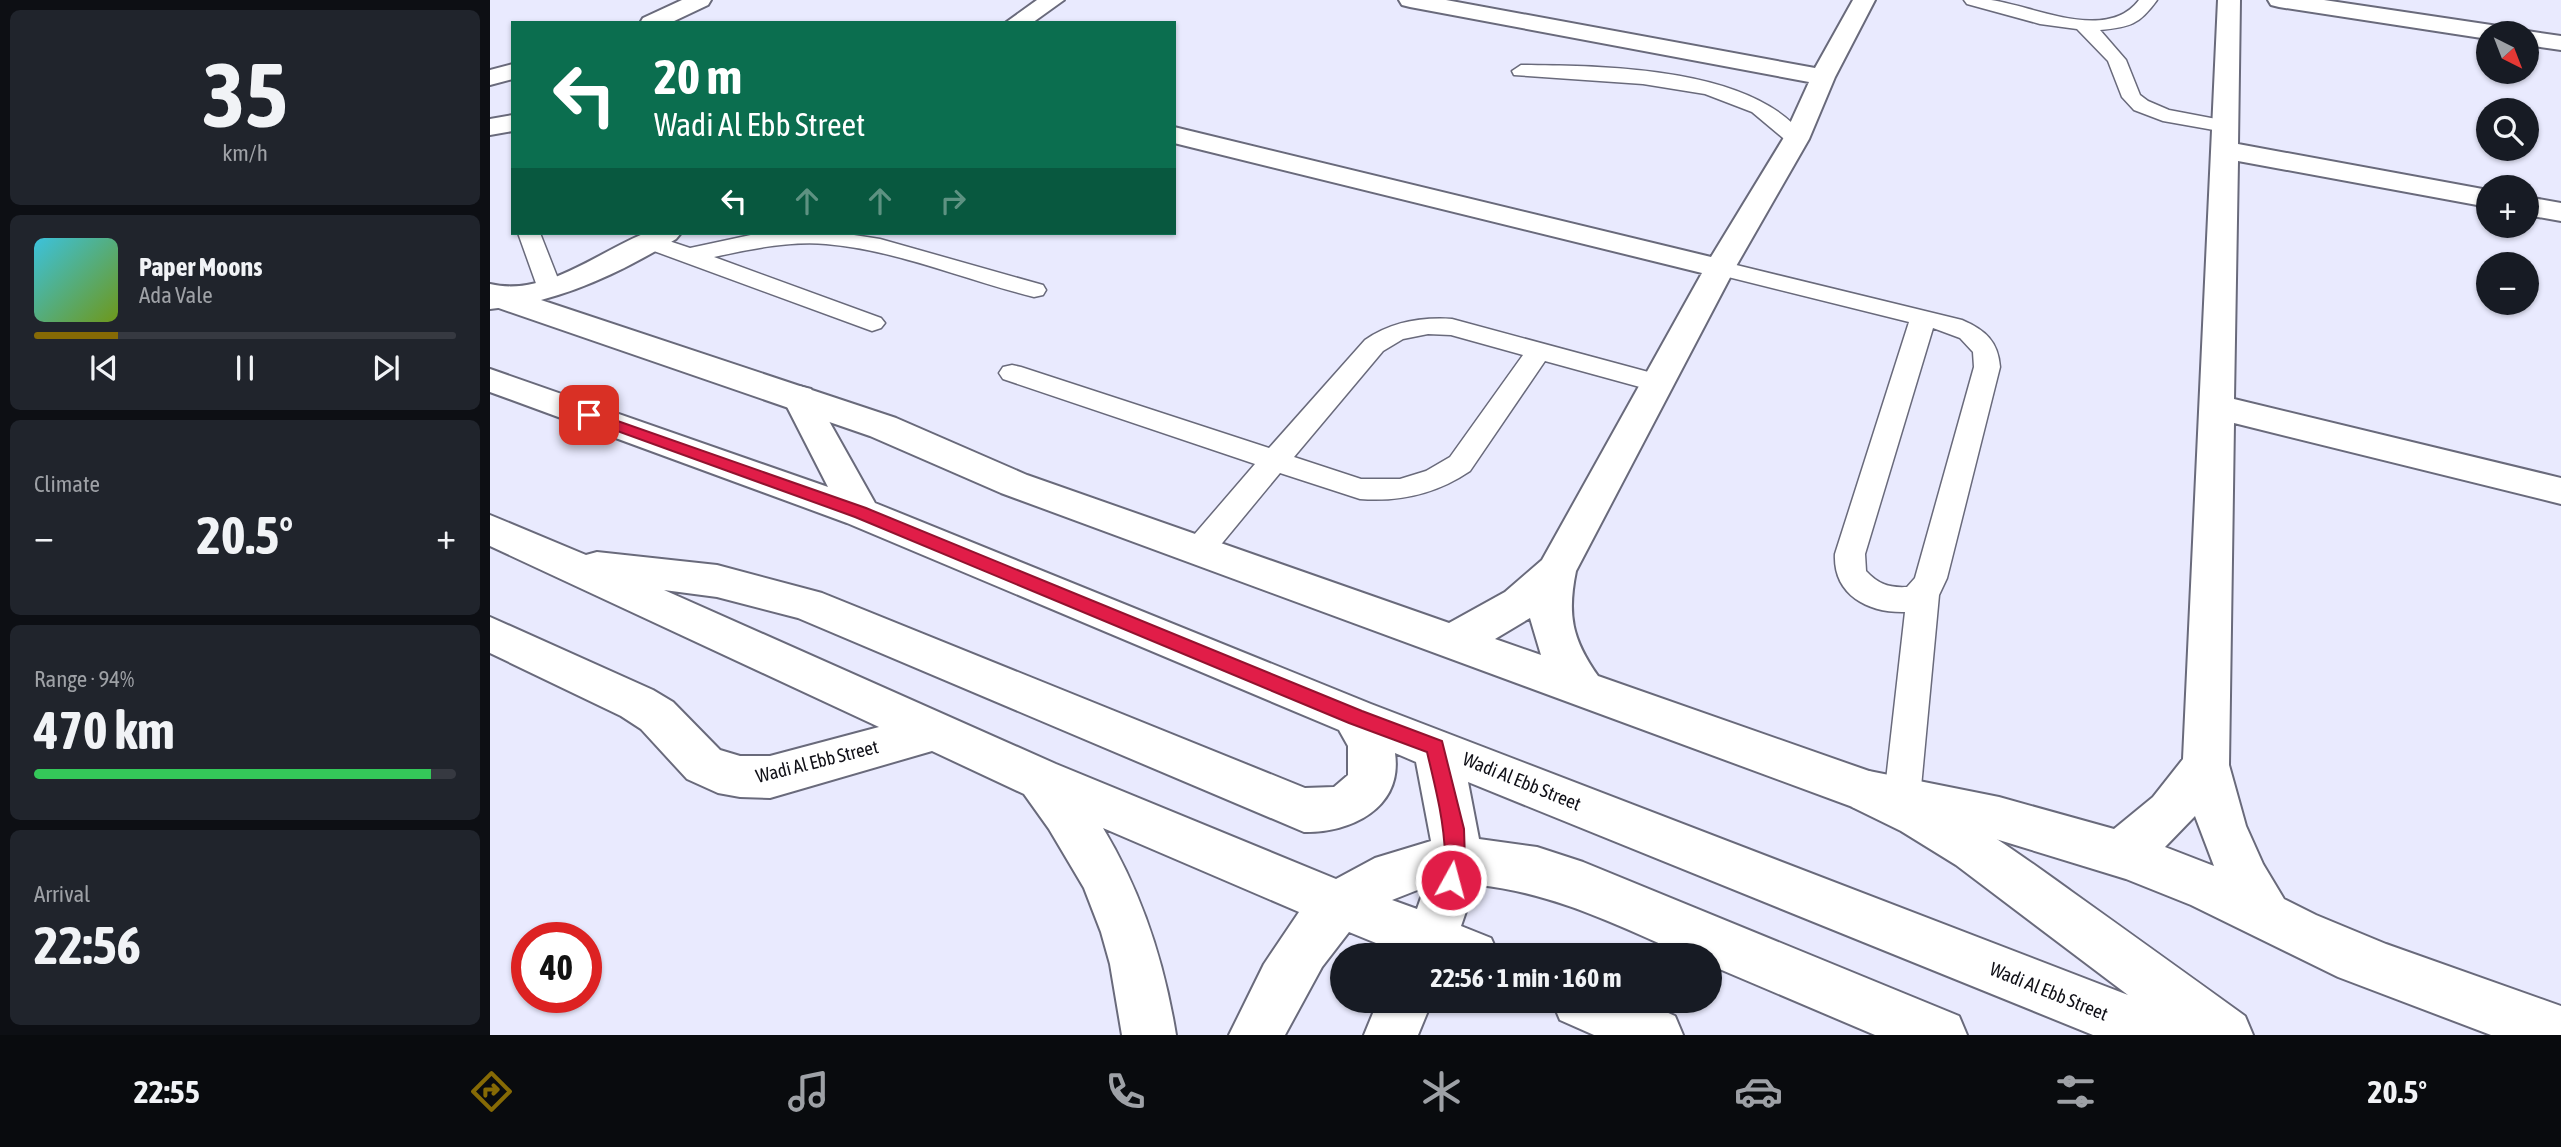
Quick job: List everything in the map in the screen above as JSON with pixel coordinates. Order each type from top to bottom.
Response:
[{"type":"street","points":[[628,21],[673,0]]},
{"type":"street","points":[[655,21],[701,0]]},
{"type":"street","points":[[1019,21],[1053,0]]},
{"type":"street","points":[[1410,0],[1823,77]]},
{"type":"street","points":[[1449,641],[1512,612],[1537,593],[1556,571],[1720,268],[1796,139],[1823,77],[1864,0]]},
{"type":"street","points":[[2229,0],[2206,765],[2224,838],[2243,878],[2267,918]]},
{"type":"street","points":[[2279,0],[2476,30]]},
{"type":"street","points":[[2539,40],[2561,43]]},
{"type":"street","points":[[490,78],[511,72]]},
{"type":"street","points":[[490,127],[511,123]]},
{"type":"street","points":[[1176,135],[1720,268]]},
{"type":"street","points":[[2225,137],[2476,195]]},
{"type":"street","points":[[2539,208],[2561,212]]},
{"type":"street","points":[[559,305],[578,297],[596,273],[658,237]]},
{"type":"street","points":[[494,297],[559,305],[925,443],[1014,484],[1885,795],[1950,806],[2034,827],[2120,854],[2210,889],[2267,918],[2407,979],[2561,1033]]},
{"type":"street","name":"Wadi Al Ebb Street","points":[[490,380],[861,513],[1355,717],[2161,1035]]},
{"type":"street","points":[[799,397],[861,513]]},
{"type":"street","points":[[2217,407],[2561,491]]},
{"type":"street","name":"Wadi Al Ebb Street","points":[[490,529],[1039,779],[1426,943]]},
{"type":"street","points":[[567,564],[717,581],[807,604],[1304,810],[1325,812],[1346,807],[1363,794],[1373,776],[1371,743],[1355,717]]},
{"type":"street","points":[[1556,571],[1550,594],[1550,617],[1555,642],[1566,666],[1583,689]]},
{"type":"street","name":"Wadi Al Ebb Street","points":[[490,634],[639,704],[658,718],[702,766],[721,775],[744,779],[770,777],[935,731]]},
{"type":"street","points":[[1436,747],[1454,829],[1455,861],[1446,900],[1443,943]]},
{"type":"street","points":[[2120,854],[2170,812],[2206,765]]},
{"type":"street","points":[[1039,779],[1073,821],[1103,870],[1126,927],[1144,993],[1149,1035]]},
{"type":"street","points":[[1885,795],[1973,849],[2226,1035]]},
{"type":"street","points":[[1256,1035],[1279,989],[1307,945],[1341,905],[1376,882],[1413,867],[1455,861],[1492,861],[1530,867],[1565,879],[1940,1035]]},
{"type":"street","points":[[1391,1035],[1400,1013]]},
{"type":"street","points":[[1606,1013],[1656,1035]]},
{"type":"lane","points":[[1985,2],[2083,25],[2120,23],[2134,18],[2148,0]]},
{"type":"lane","points":[[2083,25],[2111,52],[2124,74],[2131,97],[2138,104],[2225,137]]},
{"type":"lane","points":[[1521,71],[1605,74],[1719,93],[1758,107],[1796,139]]},
{"type":"lane","points":[[530,235],[559,305]]},
{"type":"lane","points":[[658,237],[688,256],[872,323]]},
{"type":"lane","points":[[688,256],[760,240],[825,237],[880,246],[1034,290]]},
{"type":"lane","points":[[1720,268],[1954,325],[1969,332],[1986,350],[1988,359],[1931,578],[1923,592],[1885,795]]},
{"type":"lane","points":[[1923,318],[1850,554],[1850,571],[1861,587],[1882,598],[1905,600],[1923,592]]},
{"type":"lane","points":[[1198,551],[1365,354],[1387,336],[1419,327],[1444,326],[1658,383]]},
{"type":"lane","points":[[1012,373],[1360,489],[1393,490],[1426,484],[1460,464],[1539,351]]},
{"type":"route","points":[[589,415],[861,513],[1355,717],[1436,747],[1454,829],[1455,861],[1451,880]]}]
